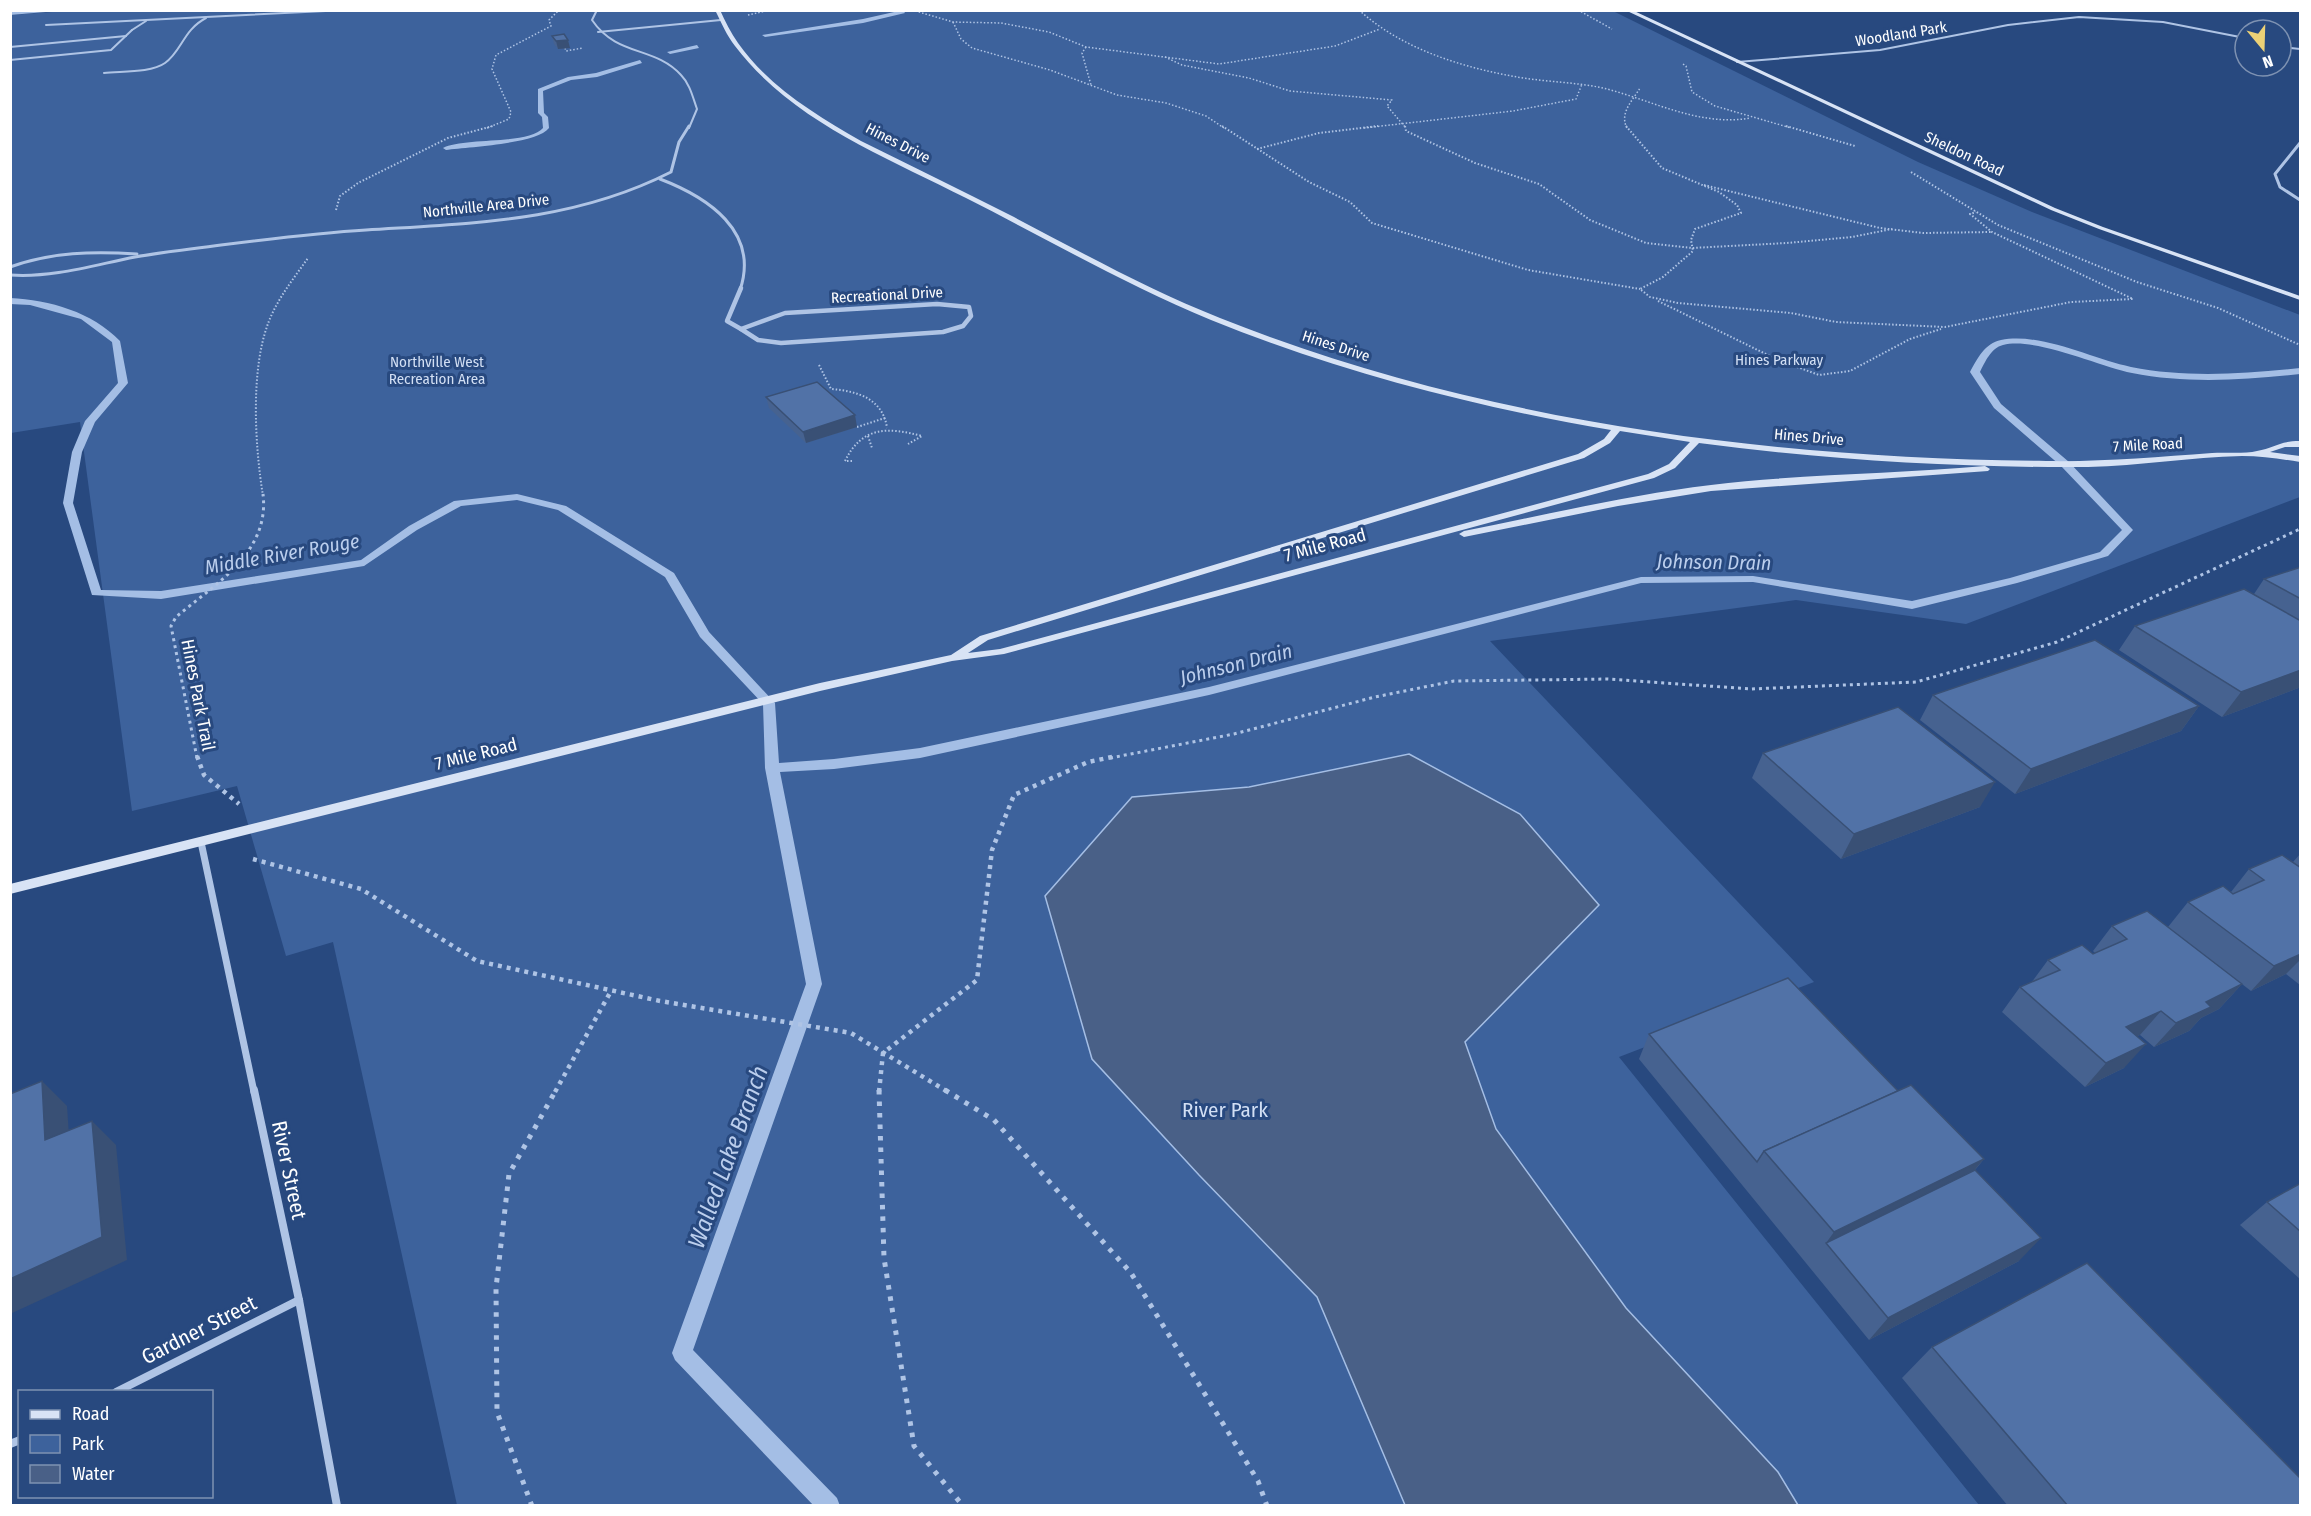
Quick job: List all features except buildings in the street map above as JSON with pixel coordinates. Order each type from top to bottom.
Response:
[{"type":"street","points":[[46,25],[346,10]]},
{"type":"street","points":[[597,10],[592,20],[604,39],[672,66],[688,84],[697,109],[687,132],[679,142],[672,172],[660,179]]},
{"type":"street","name":"Hines Drive","points":[[717,10],[732,40],[770,82],[834,126],[1197,311],[1249,332],[1373,373],[1480,400],[1617,429],[1695,441],[1826,455],[2040,465]]},
{"type":"street","name":"Sheldon Road","points":[[1627,10],[2053,209],[2301,298]]},
{"type":"street","name":"Woodland Park","points":[[1737,62],[1897,48],[2004,25],[2060,19],[2103,18],[2162,23],[2233,36]]},
{"type":"street","points":[[132,30],[150,19]]},
{"type":"street","points":[[2301,143],[2274,174],[2280,187],[2301,200]]},
{"type":"street","points":[[660,179],[689,189],[714,204],[730,222],[741,242],[744,278],[727,321],[741,330]]},
{"type":"street","name":"Northville Area Drive","points":[[10,275],[45,273],[143,255],[331,233],[515,218],[621,196],[660,179]]},
{"type":"street","name":"Northville Area Drive","points":[[10,267],[27,260],[65,252],[96,251],[143,255]]},
{"type":"street","name":"Recreational Drive","points":[[938,304],[969,307],[971,316],[963,326],[943,332],[781,343],[758,340],[741,330],[768,317],[785,314],[938,304]]},
{"type":"street","name":"7 Mile Road","points":[[952,658],[984,638],[1581,456],[1607,441],[1617,429]]},
{"type":"street","name":"7 Mile Road","points":[[10,889],[820,687],[952,658],[1000,652],[1651,476],[1672,466],[1695,441]]},
{"type":"street","name":"7 Mile Road","points":[[2258,453],[2284,444],[2301,444]]},
{"type":"street","name":"7 Mile Road","points":[[2040,465],[2135,463],[2258,453],[2301,459]]},
{"type":"street","points":[[1366,553],[1636,499],[1712,488],[2027,465]]},
{"type":"street","name":"River Street","points":[[201,842],[299,1300],[338,1506]]},
{"type":"street","name":"Gardner Street","points":[[120,1390],[299,1300]]},
{"type":"lane","points":[[104,73],[150,68],[165,63],[188,30],[206,18]]},
{"type":"lane","points":[[598,32],[721,20]]},
{"type":"lane","points":[[10,60],[111,50],[132,30]]},
{"type":"lane","points":[[10,47],[126,36]]},
{"type":"path","points":[[912,10],[953,22],[1001,23],[1049,32],[1086,47],[1219,64],[1335,46],[1380,28]]},
{"type":"path","points":[[1359,10],[1380,28],[1410,45],[1474,68],[1614,91],[1684,115],[1739,120],[1752,118]]},
{"type":"path","points":[[1578,10],[1620,34]]},
{"type":"path","points":[[953,22],[961,39],[972,48],[1117,95],[1166,103],[1206,116],[1309,182],[1350,202],[1372,223],[1528,270],[1640,289],[1650,297],[1778,360],[1819,375],[1850,370],[1910,339],[1945,327],[2071,302],[2133,299],[1992,232],[1970,214],[1976,212]]},
{"type":"path","points":[[1086,47],[1082,53],[1091,85]]},
{"type":"path","points":[[1166,57],[1182,65],[1249,78],[1290,90],[1340,97],[1392,100],[1387,105],[1405,124],[1406,131],[1475,163],[1539,184],[1590,220],[1646,243],[1692,248],[1726,244],[1787,243],[1852,237],[1892,229]]},
{"type":"path","points":[[1677,61],[1686,66],[1692,92],[1715,106],[1857,147]]},
{"type":"path","points":[[1257,149],[1319,132],[1405,124],[1560,104],[1576,99],[1582,84]]},
{"type":"path","points":[[1640,88],[1625,115],[1624,122],[1628,128],[1653,155],[1659,166],[1690,182],[1730,198],[1740,206],[1741,213],[1695,229],[1691,240],[1693,251],[1663,276],[1640,289]]},
{"type":"path","points":[[1906,169],[1998,225],[2071,257],[2137,282],[2218,308],[2301,345]]},
{"type":"path","points":[[1690,182],[1880,228],[1923,233],[1992,232]]},
{"type":"path","points":[[1650,297],[1678,303],[1791,313],[1836,322],[1945,327]]},
{"type":"path","points":[[820,340],[818,362],[831,389]]},
{"type":"path","points":[[825,391],[831,389],[861,395],[876,403],[885,415],[887,428]]},
{"type":"path","points":[[857,427],[885,418]]},
{"type":"path","points":[[852,461],[845,461],[849,450],[868,436],[887,428],[922,436],[908,444]]},
{"type":"path","points":[[868,436],[872,448]]},
{"type":"path","points":[[963,1506],[914,1446],[884,1258],[879,1102],[883,1053],[977,980],[992,850],[1014,795],[1088,762],[1234,734],[1375,697],[1454,681],[1608,679],[1751,689],[1916,682],[2058,642],[2301,529]]},
{"type":"path","name":"Hines Park Trail","points":[[241,560],[177,617],[171,626],[198,763],[204,775],[244,809]]},
{"type":"path","points":[[253,859],[360,889],[477,961],[611,990],[851,1033],[994,1120],[1131,1273],[1258,1481],[1268,1506]]},
{"type":"path","points":[[532,1506],[497,1412],[496,1288],[509,1174],[611,990]]},
{"type":"green space","points":[[65,11],[1613,11],[1918,162],[2032,212],[2300,315],[2300,497],[1966,624],[1796,600],[1490,641],[1814,982],[1619,1057],[1979,1505],[457,1505],[333,942],[286,956],[237,786],[132,811],[80,422],[11,433],[11,15]]},
{"type":"water","points":[[1409,754],[1520,814],[1599,905],[1465,1042],[1496,1129],[1626,1308],[1778,1472],[1798,1505],[1405,1505],[1317,1297],[1199,1175],[1092,1059],[1045,896],[1132,797],[1249,787]]},
{"type":"waterway","points":[[10,13],[46,10]]},
{"type":"waterway","points":[[765,35],[863,21],[903,12]]},
{"type":"waterway","points":[[670,52],[697,47]]},
{"type":"waterway","points":[[446,148],[514,140],[542,133],[546,128],[545,117],[541,113],[540,90],[570,78],[597,75],[640,62]]},
{"type":"waterway","name":"Middle River Rouge","points":[[10,301],[30,302],[84,317],[116,341],[123,383],[90,421],[77,452],[68,503],[96,593],[161,595],[364,563],[413,528],[458,503],[517,497],[562,508],[670,575],[704,634],[769,703],[772,768]]},
{"type":"waterway","name":"Johnson Drain","points":[[772,768],[834,764],[920,753],[1209,691],[1641,580],[1753,579],[1912,605],[2013,581],[2104,554],[2128,530],[2065,464],[1997,406],[1975,372],[1991,348],[2006,342],[2038,344],[2131,370],[2173,376],[2237,376],[2300,371]]},
{"type":"waterway","name":"Walled Lake Branch","points":[[772,768],[814,984],[682,1353],[829,1506]]},
{"type":"park label","name":"Hines Parkway","points":[[1779,360]]},
{"type":"park label","name":"Northville West Recreation Area","points":[[437,370]]},
{"type":"park label","name":"River Park","points":[[1225,1110]]}]
